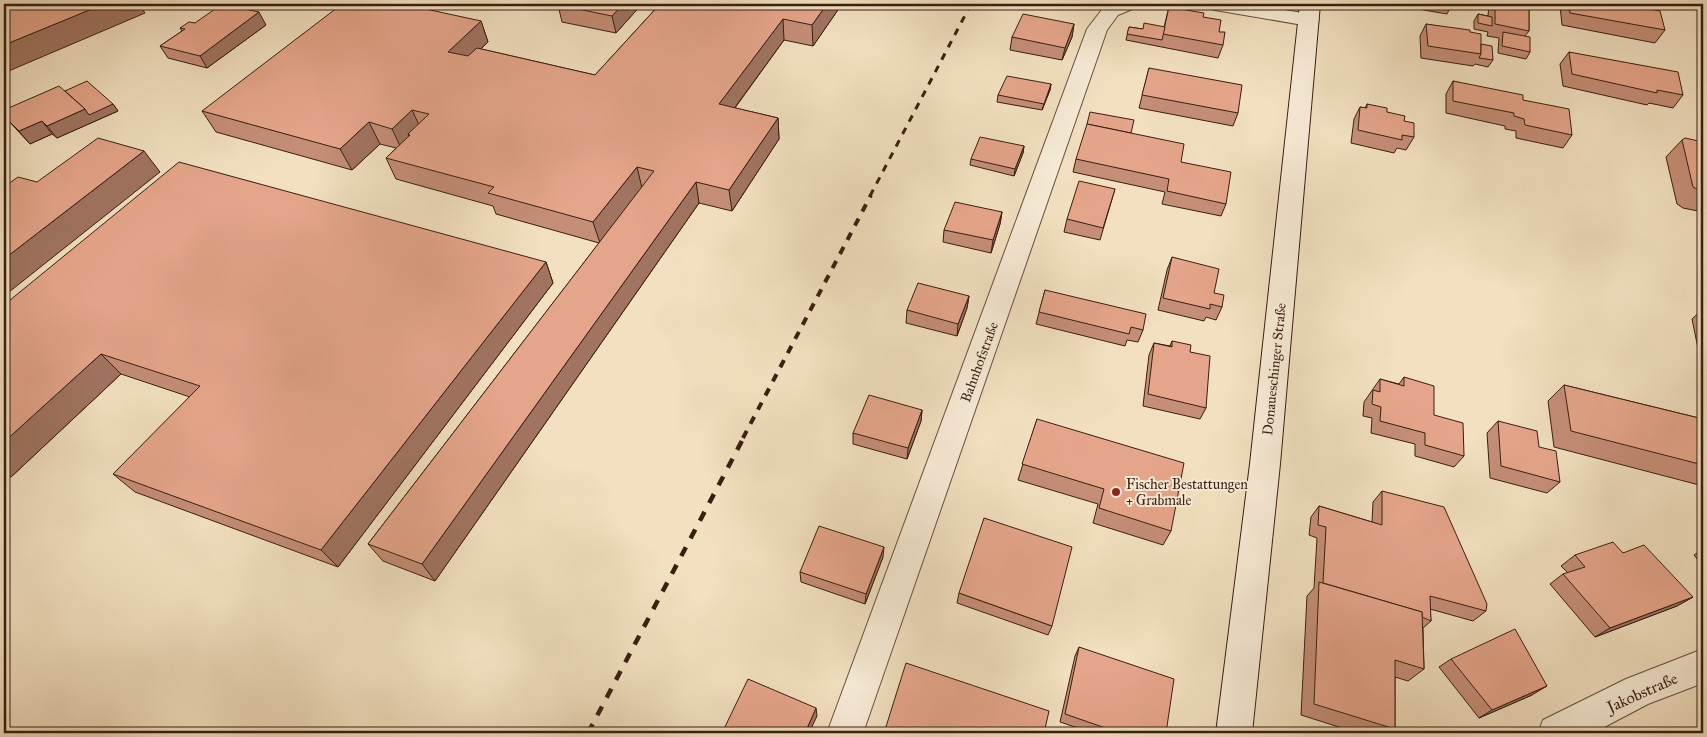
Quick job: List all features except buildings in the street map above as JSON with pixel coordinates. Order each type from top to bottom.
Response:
[{"type":"street","name":"Bahnhofstraße","points":[[845,733],[1097,29],[1111,10],[1128,4]]},
{"type":"street","points":[[1215,4],[1310,12]]},
{"type":"street","name":"Donaueschinger Straße","points":[[1234,733],[1265,464],[1310,12]]},
{"type":"street","name":"Jakobstraße","points":[[1556,733],[1638,691],[1703,666]]},
{"type":"railway","points":[[870,196],[971,4]]},
{"type":"railway","points":[[743,438],[871,195]]},
{"type":"railway","points":[[588,733],[744,437]]},
{"type":"place","name":"Fischer Bestattungen + Grabmale","points":[[1116,492]]}]
